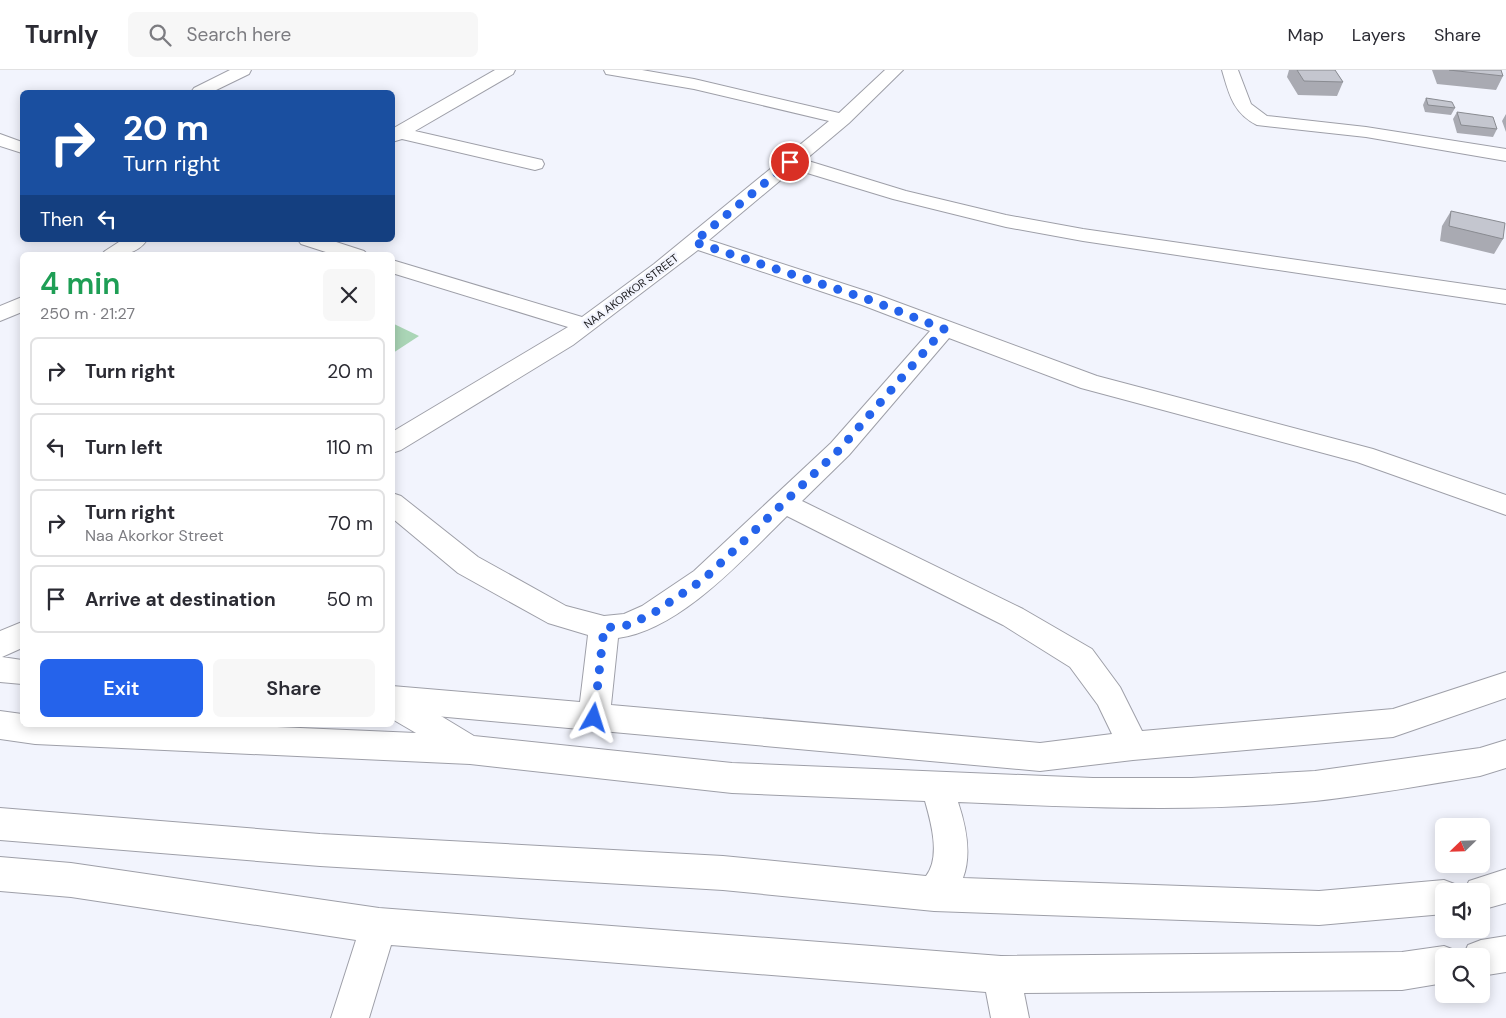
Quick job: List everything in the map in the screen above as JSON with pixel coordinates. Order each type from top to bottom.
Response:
[{"type":"street","points":[[204,90],[243,70]]},
{"type":"street","points":[[396,135],[507,70]]},
{"type":"street","points":[[612,70],[694,84],[843,119]]},
{"type":"street","name":"NAA AKORKOR STREET","points":[[395,442],[557,345],[662,269],[843,119],[895,70]]},
{"type":"street","points":[[1230,70],[1238,100],[1251,116],[1263,121],[1366,132],[1506,155]]},
{"type":"street","points":[[396,135],[535,164]]},
{"type":"street","points":[[0,140],[20,147]]},
{"type":"street","points":[[790,162],[900,195],[1006,221],[1083,236],[1506,297]]},
{"type":"street","points":[[117,252],[134,242]]},
{"type":"street","points":[[315,242],[347,252]]},
{"type":"street","points":[[694,242],[870,300],[1089,382],[1364,455],[1506,505]]},
{"type":"street","points":[[395,267],[586,325]]},
{"type":"street","points":[[0,314],[20,305]]},
{"type":"street","points":[[395,505],[468,565],[558,615],[604,628],[628,625],[652,614],[704,579],[840,449],[944,329]]},
{"type":"street","points":[[784,504],[1013,617],[1081,658],[1109,696],[1133,746]]},
{"type":"street","points":[[594,718],[604,628]]},
{"type":"street","points":[[0,645],[20,635]]},
{"type":"street","points":[[0,669],[20,672]]},
{"type":"street","points":[[395,701],[1040,757],[1133,746],[1393,723],[1506,685]]},
{"type":"street","points":[[395,703],[470,750]]},
{"type":"street","points":[[0,725],[35,730],[470,750],[732,778],[937,788],[1093,792],[1202,793],[1314,786],[1480,762],[1506,754]]},
{"type":"street","points":[[934,894],[946,875],[951,848],[947,821],[937,788]]},
{"type":"street","points":[[0,824],[320,850],[723,873],[934,894],[1319,908],[1435,898]]},
{"type":"street","points":[[0,874],[71,880],[379,926],[1001,975],[1402,971],[1435,966]]},
{"type":"street","points":[[1490,890],[1506,886]]},
{"type":"street","points":[[350,1018],[379,926]]},
{"type":"street","points":[[1490,957],[1506,954]]},
{"type":"street","points":[[1001,975],[1010,1018]]},
{"type":"green space","points":[[395,324],[419,336],[395,352]]},
{"type":"building","points":[[1297,70],[1335,70],[1343,82],[1304,81]]},
{"type":"building","points":[[1449,70],[1501,70],[1503,76]]},
{"type":"building","points":[[1426,98],[1452,102],[1455,108],[1428,105]]},
{"type":"building","points":[[1457,112],[1493,117],[1497,129],[1461,125]]},
{"type":"building","points":[[1451,211],[1505,223],[1503,239],[1449,226]]},
{"type":"route","points":[[594,718],[604,628],[628,625],[652,614],[704,579],[840,449],[944,329],[870,300],[694,242],[790,162]]}]
